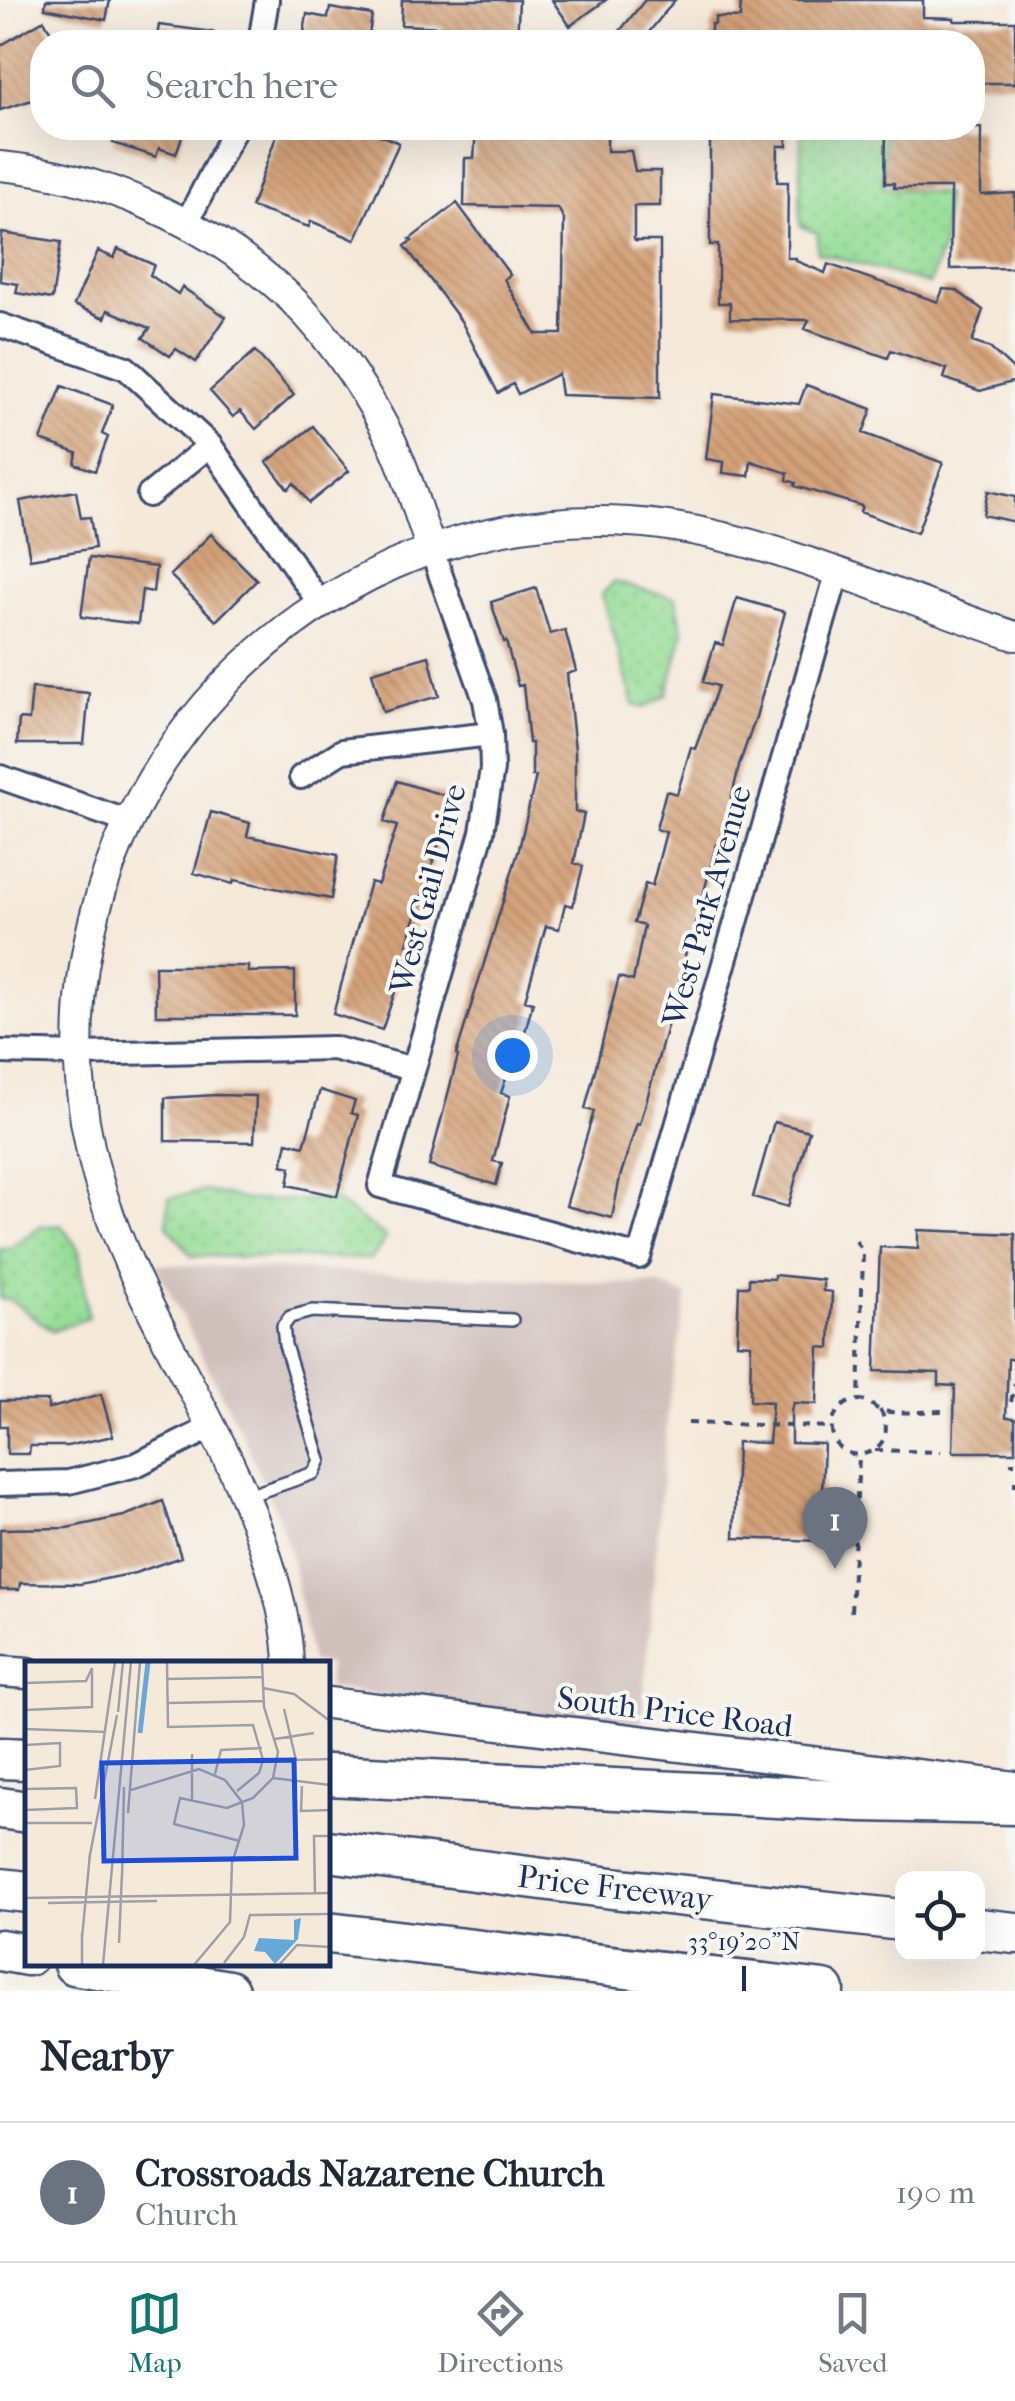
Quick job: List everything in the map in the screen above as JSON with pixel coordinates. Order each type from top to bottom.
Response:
[{"type":"highway","points":[[0,1758],[25,1760]]},
{"type":"highway","points":[[330,1776],[861,1801],[1015,1804]]},
{"type":"highway","points":[[0,1808],[25,1812]]},
{"type":"highway","name":"Price Freeway","points":[[330,1851],[895,1919]]},
{"type":"highway","points":[[0,1888],[25,1892]]},
{"type":"highway","points":[[985,1929],[1015,1933]]},
{"type":"highway","points":[[330,1933],[824,1991]]},
{"type":"highway","points":[[0,1950],[25,1954]]},
{"type":"highway","points":[[85,1966],[228,1991]]},
{"type":"main road","points":[[0,1670],[25,1673]]},
{"type":"main road","name":"South Price Road","points":[[330,1703],[1015,1787]]},
{"type":"street","points":[[262,30],[266,0]]},
{"type":"street","points":[[186,224],[230,140]]},
{"type":"street","points":[[0,166],[23,168],[141,202],[231,251],[276,284],[339,358],[388,432],[432,551]]},
{"type":"street","points":[[0,325],[126,368],[210,445],[318,602]]},
{"type":"street","points":[[149,494],[210,445]]},
{"type":"street","points":[[288,1661],[285,1625],[275,1582],[245,1497],[126,1261],[108,1217],[81,1099],[81,992],[87,950],[106,881],[146,788],[192,718],[252,655],[318,602],[432,551],[490,534],[558,522],[631,522],[695,530],[1015,636]]},
{"type":"street","name":"West Gail Drive","points":[[380,1186],[482,832],[492,769],[492,734],[485,700],[432,551]]},
{"type":"street","name":"West Park Avenue","points":[[380,1186],[639,1257],[836,574]]},
{"type":"street","points":[[301,777],[342,751],[492,734]]},
{"type":"street","points":[[0,777],[129,822]]},
{"type":"street","points":[[0,1052],[332,1048],[413,1068]]},
{"type":"street","points":[[0,1484],[69,1482],[136,1465],[212,1427]]},
{"type":"lane","points":[[245,1497],[314,1473],[320,1460],[284,1344],[284,1326],[290,1317],[312,1311],[512,1320]]},
{"type":"path","points":[[856,1241],[863,1252],[859,1400]]},
{"type":"path","points":[[1011,1402],[1015,1383]]},
{"type":"path","points":[[941,1452],[875,1450],[859,1456],[837,1444],[832,1428],[843,1405],[859,1400],[880,1410],[943,1411]]},
{"type":"path","points":[[875,1450],[886,1436],[885,1418],[880,1410]]},
{"type":"path","points":[[688,1423],[832,1428]]},
{"type":"path","points":[[852,1612],[859,1456]]},
{"type":"shaded area","points":[[155,1264],[659,1285],[687,1296],[668,1407],[641,1731],[330,1688],[330,1661],[311,1661],[290,1552],[241,1432]]},
{"type":"green space","points":[[801,140],[884,140],[883,187],[945,194],[943,247],[929,284],[817,252],[818,233],[800,226]]},
{"type":"green space","points":[[614,582],[676,598],[683,633],[667,695],[645,708],[634,705],[602,594]]},
{"type":"green space","points":[[205,1191],[248,1200],[334,1200],[386,1237],[372,1259],[192,1256],[167,1225],[169,1198]]},
{"type":"green space","points":[[61,1225],[79,1250],[88,1318],[53,1331],[10,1300],[0,1299],[0,1249],[9,1249],[39,1227]]},
{"type":"building","points":[[46,0],[110,0],[106,20],[45,8]]},
{"type":"building","points":[[402,0],[519,0],[518,30],[443,30],[443,27],[401,25]]},
{"type":"building","points":[[552,0],[606,0],[570,26]]},
{"type":"building","points":[[645,0],[675,0],[651,30],[621,30]]},
{"type":"building","points":[[741,0],[923,0],[923,17],[1015,21],[1015,83],[985,83],[985,30],[711,30],[715,17],[740,18]]},
{"type":"building","points":[[330,8],[372,15],[370,30],[304,30],[307,14],[328,18]]},
{"type":"building","points":[[44,20],[50,30],[30,30],[30,101],[0,110],[0,46]]},
{"type":"building","points":[[159,25],[198,30],[158,30]]},
{"type":"building","points":[[181,140],[176,154],[159,148],[156,157],[113,143]]},
{"type":"building","points":[[275,140],[399,143],[355,240],[311,221],[309,227],[251,207]]},
{"type":"building","points":[[475,140],[607,140],[607,151],[631,151],[635,171],[660,171],[660,206],[634,206],[634,239],[660,241],[660,398],[561,395],[558,374],[518,394],[513,384],[498,393],[461,321],[405,246],[457,203],[510,275],[504,279],[536,334],[562,334],[564,219],[558,208],[464,206],[465,158],[474,158]]},
{"type":"building","points":[[710,140],[787,140],[787,146],[778,146],[777,182],[788,182],[787,258],[796,258],[825,273],[828,264],[938,302],[943,289],[956,290],[983,310],[972,342],[990,348],[1015,371],[1015,381],[980,391],[944,378],[947,369],[891,350],[888,358],[805,329],[809,320],[730,319],[730,303],[718,303],[718,245],[710,245]]},
{"type":"building","points":[[886,140],[981,140],[981,195],[1015,193],[1015,261],[1011,268],[950,269],[951,188],[894,188],[894,183],[885,183]]},
{"type":"building","points":[[2,233],[61,242],[52,299],[16,293],[18,284],[0,281]]},
{"type":"building","points":[[118,249],[154,265],[150,275],[178,294],[182,287],[226,317],[196,362],[176,349],[170,356],[143,338],[150,328],[108,310],[105,318],[74,305],[98,251],[114,258]]},
{"type":"building","points":[[255,351],[294,395],[256,429],[240,411],[233,417],[210,391]]},
{"type":"building","points":[[806,385],[872,409],[863,433],[943,463],[917,533],[860,512],[862,506],[795,486],[787,480],[788,473],[751,461],[749,476],[723,473],[724,462],[706,459],[714,394],[799,404]]},
{"type":"building","points":[[62,386],[113,405],[102,434],[108,437],[95,471],[75,464],[77,453],[41,440]]},
{"type":"building","points":[[313,426],[349,471],[309,503],[294,483],[288,489],[267,462]]},
{"type":"building","points":[[76,491],[81,518],[90,517],[95,548],[30,559],[20,501]]},
{"type":"building","points":[[988,491],[1015,497],[1015,522],[983,515]]},
{"type":"building","points":[[211,534],[257,580],[216,621],[170,575]]},
{"type":"building","points":[[89,558],[156,567],[153,592],[142,590],[138,624],[81,617]]},
{"type":"building","points":[[536,588],[550,634],[565,630],[576,671],[567,674],[575,750],[575,812],[584,814],[574,863],[583,866],[573,906],[565,904],[559,929],[546,926],[525,1000],[533,1002],[522,1043],[518,1042],[501,1093],[510,1096],[493,1161],[502,1163],[496,1185],[429,1166],[456,1055],[519,849],[536,776],[532,776],[532,743],[523,685],[518,686],[491,602]]},
{"type":"building","points":[[737,598],[785,612],[740,762],[720,846],[716,845],[692,939],[689,938],[640,1124],[637,1123],[620,1177],[612,1218],[566,1206],[594,1111],[585,1109],[619,977],[633,981],[644,926],[634,923],[645,884],[652,886],[666,832],[656,829],[666,791],[677,794],[691,747],[695,749],[718,686],[703,682],[715,643],[723,645]]},
{"type":"building","points":[[429,656],[439,696],[383,712],[372,672]]},
{"type":"building","points":[[32,688],[89,693],[84,744],[17,744],[19,719],[29,720]]},
{"type":"building","points":[[397,781],[453,798],[382,1030],[333,1014],[370,882],[378,884],[397,826],[384,822]]},
{"type":"building","points":[[211,812],[250,823],[247,836],[338,855],[331,899],[234,880],[233,884],[194,873]]},
{"type":"building","points":[[155,966],[248,966],[248,972],[295,971],[295,1015],[156,1015]]},
{"type":"building","points":[[320,1090],[355,1101],[351,1113],[358,1115],[337,1196],[288,1185],[291,1167],[282,1165],[287,1142],[304,1146]]},
{"type":"building","points":[[256,1096],[254,1142],[165,1141],[165,1098]]},
{"type":"building","points":[[774,1122],[809,1131],[788,1207],[753,1197]]},
{"type":"building","points":[[918,1230],[1015,1234],[1015,1359],[1008,1359],[1006,1417],[1015,1418],[1015,1452],[953,1452],[955,1386],[939,1385],[939,1373],[875,1371],[880,1247],[918,1249]]},
{"type":"building","points":[[774,1275],[823,1280],[823,1291],[832,1292],[830,1348],[819,1347],[817,1404],[793,1403],[791,1411],[791,1443],[824,1444],[820,1541],[734,1538],[737,1442],[769,1443],[772,1402],[750,1401],[751,1344],[737,1343],[739,1286],[749,1286],[749,1278],[774,1279]]},
{"type":"building","points":[[101,1394],[113,1436],[67,1446],[30,1446],[29,1454],[7,1454],[7,1426],[0,1426],[0,1401],[48,1401],[48,1409]]},
{"type":"building","points":[[163,1501],[181,1557],[135,1573],[80,1584],[20,1583],[19,1590],[0,1590],[0,1529],[67,1528],[124,1516]]},
{"type":"place","name":"Crossroads Nazarene Church","points":[[835,1569]]}]
